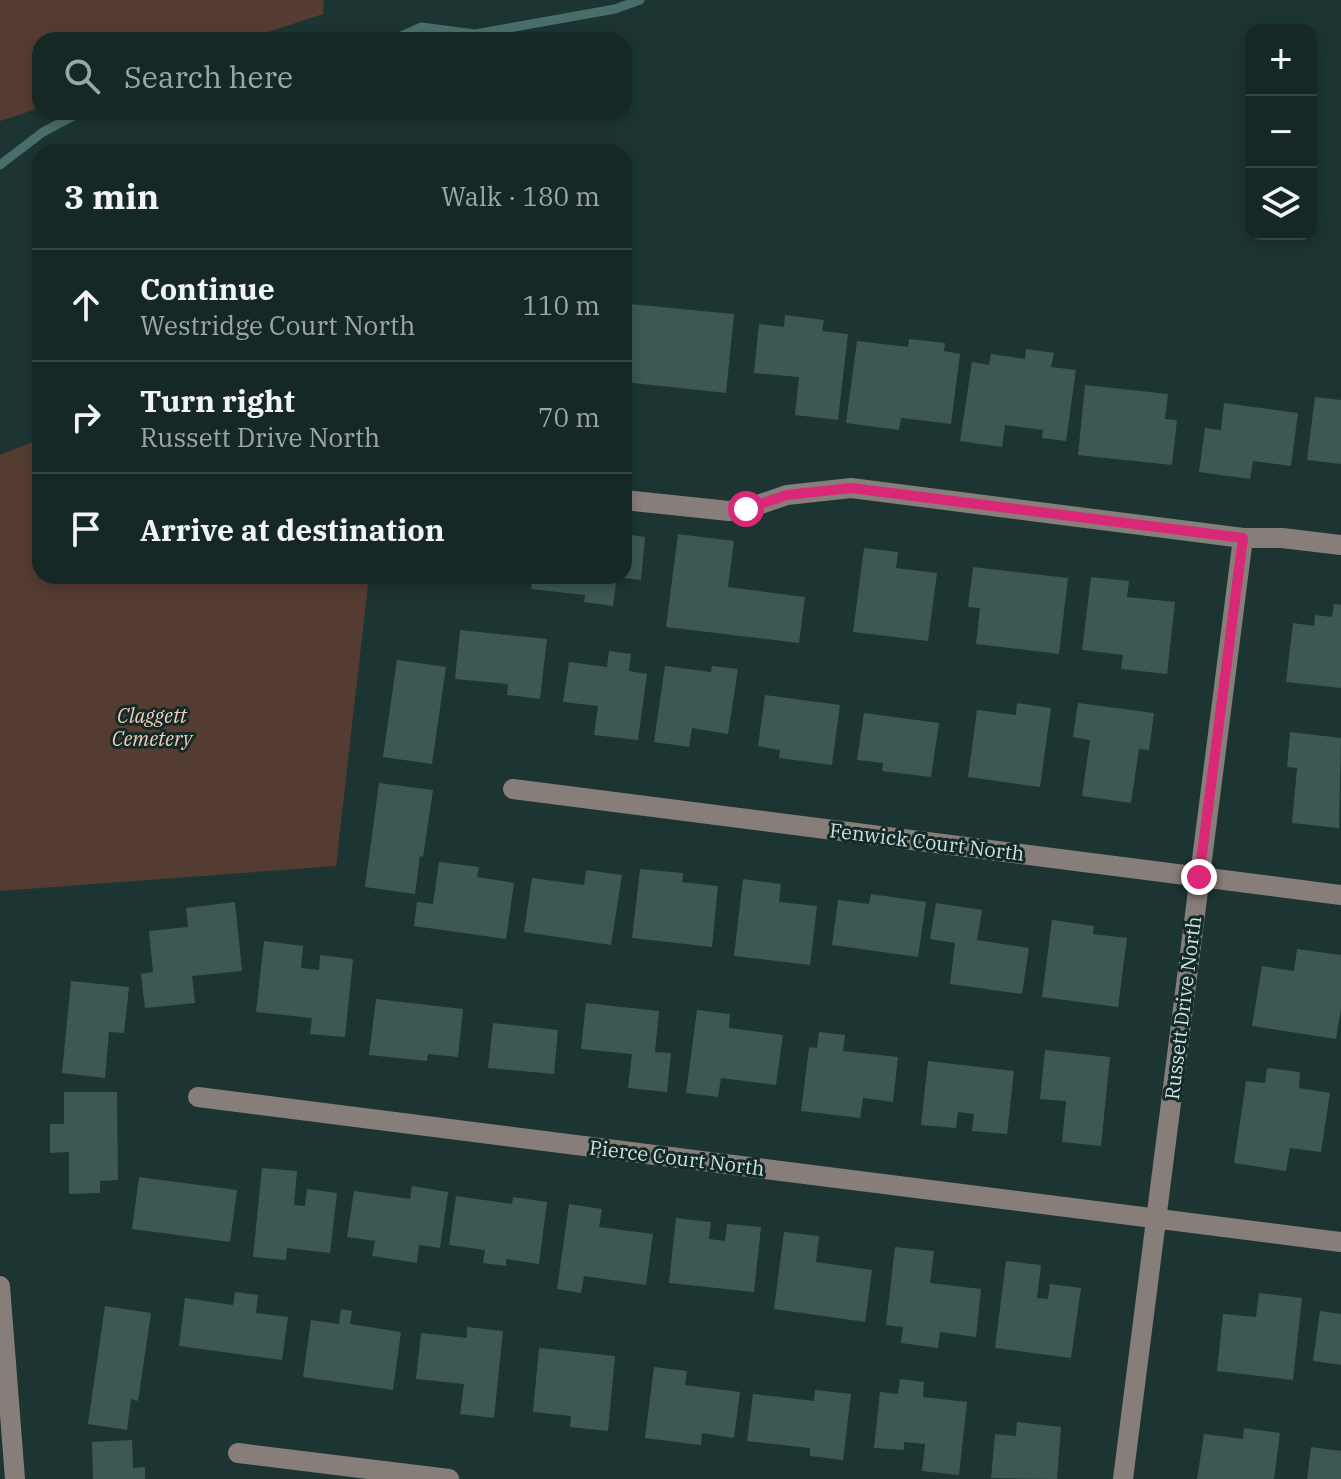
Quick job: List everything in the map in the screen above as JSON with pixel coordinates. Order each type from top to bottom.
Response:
[{"type":"street","points":[[632,501],[729,511],[746,509],[787,495],[851,488],[1243,538],[1282,538],[1341,545]]},
{"type":"street","name":"Russett Drive North","points":[[1123,1479],[1243,538]]},
{"type":"street","name":"Fenwick Court North","points":[[513,789],[1341,895]]},
{"type":"street","name":"Pierce Court North","points":[[198,1097],[1341,1242]]},
{"type":"street","points":[[0,1286],[15,1479]]},
{"type":"street","points":[[238,1453],[449,1479]]},
{"type":"green space","points":[[0,0],[324,0],[323,14],[268,32],[32,32],[32,111],[0,121]]},
{"type":"green space","name":"Claggett Cemetery","points":[[32,442],[32,584],[368,584],[336,866],[0,891],[0,455]]},
{"type":"building","points":[[632,304],[734,314],[726,393],[632,383]]},
{"type":"building","points":[[785,315],[824,320],[822,331],[848,334],[838,420],[795,415],[799,377],[754,373],[759,324],[784,327]]},
{"type":"building","points":[[909,339],[945,343],[944,351],[960,354],[951,424],[901,418],[899,430],[846,423],[857,341],[908,347]]},
{"type":"building","points":[[1026,349],[1054,353],[1051,367],[1076,370],[1066,441],[1042,438],[1043,430],[1005,425],[1002,447],[960,441],[972,362],[989,365],[991,354],[1025,359]]},
{"type":"building","points":[[1085,385],[1168,394],[1165,419],[1177,420],[1172,465],[1078,455]]},
{"type":"building","points":[[1315,397],[1341,400],[1341,464],[1307,460]]},
{"type":"building","points":[[1224,403],[1298,413],[1291,466],[1253,461],[1250,479],[1199,472],[1205,428],[1221,430]]},
{"type":"building","points":[[678,534],[734,541],[728,587],[805,597],[799,643],[666,627]]},
{"type":"building","points":[[632,535],[645,537],[641,580],[632,579]]},
{"type":"building","points":[[864,548],[898,552],[896,568],[937,573],[928,641],[853,632]]},
{"type":"building","points":[[973,567],[1068,578],[1059,654],[976,644],[980,608],[968,607]]},
{"type":"building","points":[[1091,577],[1129,581],[1127,597],[1175,602],[1167,674],[1121,669],[1123,655],[1082,650]]},
{"type":"building","points":[[532,584],[616,584],[613,606],[584,602],[585,595],[531,589]]},
{"type":"building","points":[[1334,604],[1341,605],[1341,688],[1286,682],[1293,623],[1314,626],[1315,615],[1332,617]]},
{"type":"building","points":[[460,630],[547,639],[540,699],[507,695],[508,684],[455,679]]},
{"type":"building","points":[[609,651],[631,654],[629,671],[647,674],[638,740],[594,735],[598,706],[563,702],[569,662],[607,667]]},
{"type":"building","points":[[397,660],[446,667],[432,764],[383,757]]},
{"type":"building","points":[[665,666],[711,672],[712,666],[738,669],[728,734],[692,728],[689,747],[654,742]]},
{"type":"building","points":[[765,695],[840,705],[832,765],[779,758],[780,750],[758,746]]},
{"type":"building","points":[[1017,703],[1051,708],[1040,787],[968,777],[977,710],[1016,715]]},
{"type":"building","points":[[1078,703],[1154,713],[1149,750],[1139,749],[1131,803],[1082,796],[1090,740],[1073,737]]},
{"type":"building","points":[[864,713],[939,723],[931,777],[882,771],[883,763],[857,760]]},
{"type":"building","points":[[1290,732],[1341,738],[1339,828],[1292,823],[1297,768],[1287,767]]},
{"type":"building","points":[[379,783],[433,790],[415,894],[365,887]]},
{"type":"building","points":[[439,862],[479,867],[477,877],[514,883],[506,939],[414,926],[417,902],[433,904]]},
{"type":"building","points":[[640,869],[683,873],[682,882],[718,886],[712,947],[632,938]]},
{"type":"building","points":[[586,870],[622,875],[611,945],[524,932],[532,878],[584,885]]},
{"type":"building","points":[[743,879],[781,884],[779,902],[817,906],[810,965],[734,956]]},
{"type":"building","points":[[871,894],[926,902],[918,957],[832,945],[838,900],[869,904]]},
{"type":"building","points":[[235,902],[242,971],[192,976],[195,1003],[145,1008],[141,974],[153,972],[149,931],[188,927],[186,908]]},
{"type":"building","points":[[936,903],[982,910],[977,940],[1029,948],[1022,994],[950,984],[955,943],[930,939]]},
{"type":"building","points":[[1052,920],[1094,926],[1093,934],[1127,938],[1118,1007],[1042,997]]},
{"type":"building","points":[[264,941],[303,946],[301,968],[319,970],[320,955],[353,959],[345,1037],[310,1034],[312,1018],[256,1012]]},
{"type":"building","points":[[1297,949],[1341,955],[1341,1008],[1336,1039],[1252,1026],[1262,966],[1294,971]]},
{"type":"building","points":[[71,981],[129,987],[124,1033],[109,1032],[105,1078],[62,1073]]},
{"type":"building","points":[[376,999],[463,1009],[458,1057],[428,1054],[427,1061],[369,1055]]},
{"type":"building","points":[[586,1003],[659,1011],[655,1052],[671,1053],[667,1092],[628,1088],[632,1054],[581,1049]]},
{"type":"building","points":[[697,1010],[730,1014],[729,1028],[783,1035],[776,1085],[721,1078],[718,1097],[686,1093]]},
{"type":"building","points":[[493,1023],[558,1030],[554,1074],[488,1068]]},
{"type":"building","points":[[819,1032],[845,1035],[843,1051],[898,1057],[893,1102],[863,1098],[860,1118],[801,1111],[809,1047],[817,1048]]},
{"type":"building","points":[[1045,1050],[1110,1057],[1101,1146],[1062,1142],[1066,1101],[1040,1099]]},
{"type":"building","points":[[928,1061],[1014,1071],[1007,1134],[972,1131],[974,1114],[958,1112],[956,1128],[921,1125]]},
{"type":"building","points":[[1267,1068],[1300,1072],[1299,1088],[1330,1093],[1321,1152],[1290,1148],[1286,1171],[1234,1163],[1246,1081],[1265,1083]]},
{"type":"building","points":[[64,1092],[117,1092],[118,1180],[100,1181],[100,1193],[69,1194],[69,1152],[50,1153],[50,1124],[64,1124]]},
{"type":"building","points":[[262,1168],[297,1171],[294,1205],[305,1206],[307,1189],[337,1193],[330,1253],[287,1248],[286,1260],[253,1257]]},
{"type":"building","points":[[139,1177],[237,1190],[230,1242],[132,1229]]},
{"type":"building","points":[[412,1186],[448,1192],[440,1248],[419,1245],[417,1263],[372,1256],[375,1241],[347,1237],[354,1191],[410,1199]]},
{"type":"building","points":[[456,1196],[512,1204],[513,1197],[547,1202],[539,1264],[506,1259],[506,1266],[483,1263],[485,1250],[449,1245]]},
{"type":"building","points":[[569,1204],[602,1209],[599,1227],[653,1234],[646,1285],[584,1276],[581,1293],[557,1289]]},
{"type":"building","points":[[676,1218],[711,1222],[709,1239],[725,1241],[727,1224],[761,1227],[754,1292],[669,1283]]},
{"type":"building","points":[[784,1232],[819,1236],[816,1262],[872,1270],[865,1322],[774,1309]]},
{"type":"building","points":[[895,1247],[934,1251],[930,1283],[981,1289],[976,1337],[940,1332],[938,1348],[901,1343],[903,1327],[886,1325]]},
{"type":"building","points":[[1006,1261],[1041,1265],[1037,1298],[1048,1299],[1050,1284],[1081,1288],[1071,1358],[995,1348]]},
{"type":"building","points":[[235,1292],[258,1295],[256,1313],[288,1317],[282,1360],[179,1346],[185,1298],[233,1305]]},
{"type":"building","points":[[1259,1293],[1302,1298],[1293,1380],[1217,1371],[1223,1314],[1256,1317]]},
{"type":"building","points":[[105,1306],[151,1313],[138,1401],[131,1399],[127,1430],[88,1424]]},
{"type":"building","points":[[341,1309],[352,1311],[350,1324],[401,1332],[393,1390],[303,1377],[311,1320],[339,1324]]},
{"type":"building","points":[[1320,1311],[1341,1314],[1341,1365],[1313,1361]]},
{"type":"building","points":[[467,1327],[503,1331],[494,1418],[460,1414],[464,1384],[416,1379],[421,1333],[467,1338]]},
{"type":"building","points":[[539,1348],[615,1356],[608,1431],[570,1427],[571,1416],[533,1412]]},
{"type":"building","points":[[654,1367],[687,1371],[685,1385],[740,1392],[734,1438],[702,1433],[701,1445],[645,1438]]},
{"type":"building","points":[[900,1379],[924,1382],[923,1397],[967,1402],[959,1475],[922,1471],[925,1444],[904,1442],[904,1450],[874,1448],[880,1392],[898,1394]]},
{"type":"building","points":[[815,1390],[851,1394],[843,1460],[810,1456],[810,1448],[747,1441],[753,1394],[814,1401]]},
{"type":"building","points":[[1017,1422],[1061,1427],[1057,1479],[991,1478],[995,1434],[1016,1436]]},
{"type":"building","points":[[1244,1428],[1280,1433],[1274,1479],[1197,1479],[1204,1434],[1243,1439]]},
{"type":"building","points":[[132,1440],[133,1468],[145,1467],[145,1479],[93,1479],[92,1442]]},
{"type":"building","points":[[1311,1447],[1341,1451],[1341,1479],[1307,1479]]},
{"type":"waterway","points":[[486,32],[615,9],[640,0]]},
{"type":"waterway","points":[[410,32],[421,27],[460,32]]},
{"type":"waterway","points":[[0,165],[43,132],[66,120]]},
{"type":"route","points":[[746,509],[787,495],[851,488],[1243,538],[1199,877]]}]
